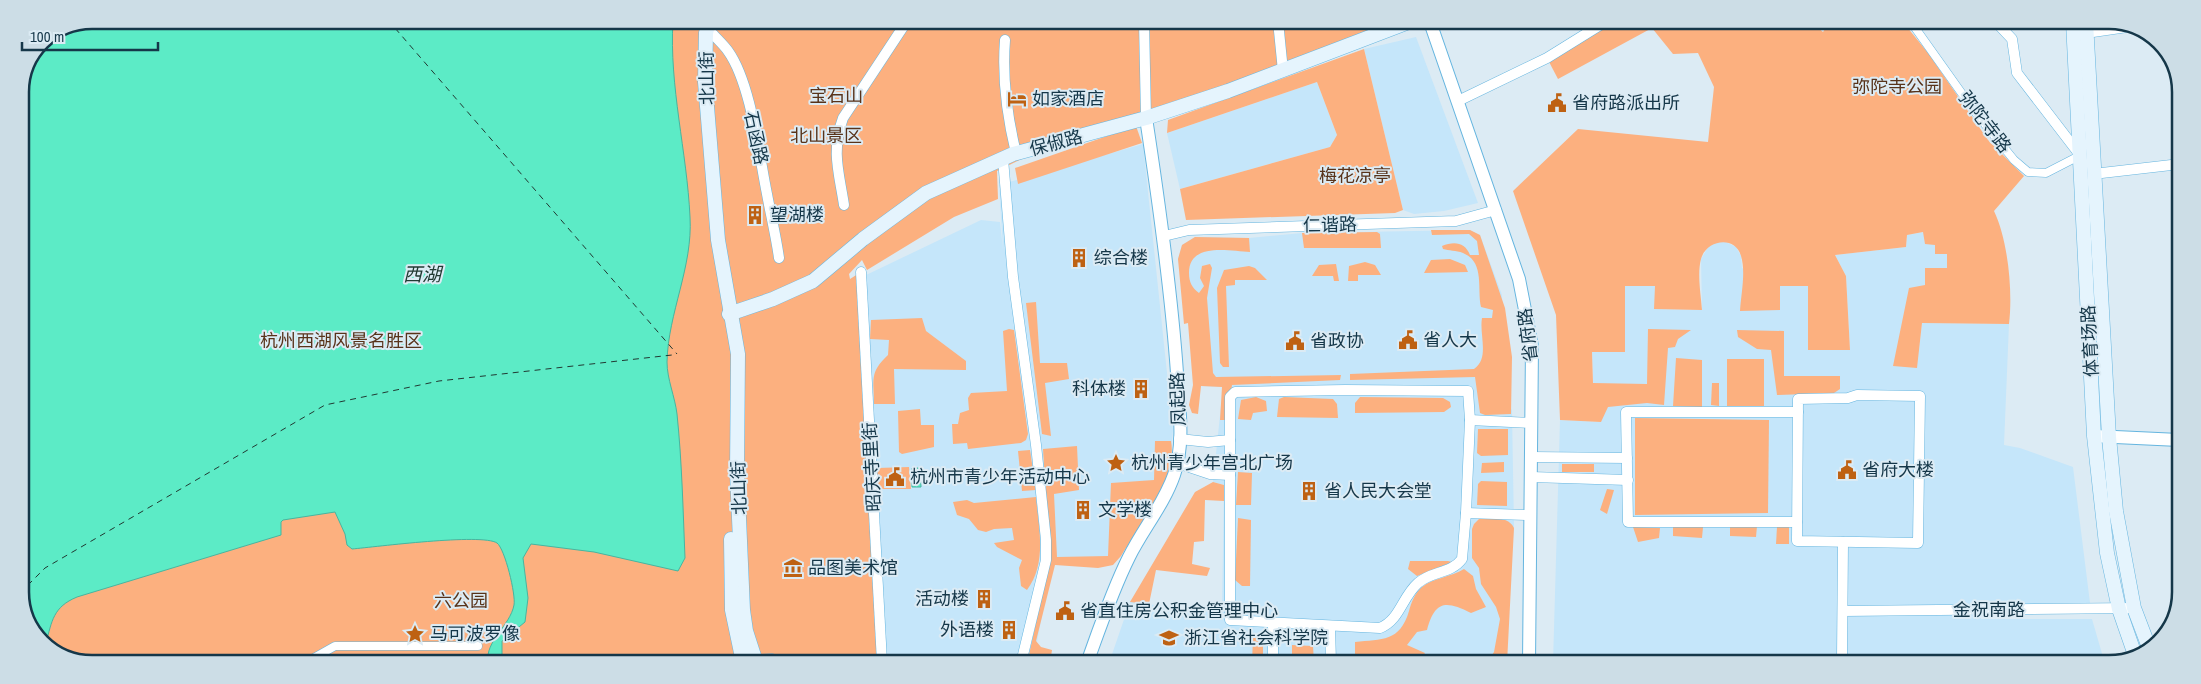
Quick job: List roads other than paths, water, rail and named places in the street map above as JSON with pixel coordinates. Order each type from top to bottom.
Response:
[{"type":"main road","name":"北山街","points":[[707,29],[706,82],[717,231],[729,314],[738,354],[737,472],[743,610],[748,655]]},
{"type":"main road","name":"保俶路","points":[[729,314],[773,299],[813,281],[863,239],[926,193],[1009,156],[1146,118],[1283,71],[1391,29]]},
{"type":"main road","name":"体育场路","points":[[2073,29],[2094,436],[2107,553],[2118,609],[2133,651]]},
{"type":"main road","name":"体育场路","points":[[2086,29],[2109,437],[2116,511],[2134,608],[2147,643]]},
{"type":"main road","name":"北山街","points":[[729,314],[732,610],[740,643],[746,655]]},
{"type":"street","name":"石函路","points":[[708,29],[729,52],[738,70],[756,129],[767,196],[775,223],[779,258]]},
{"type":"street","points":[[844,205],[835,148],[839,129],[843,118],[902,29]]},
{"type":"street","points":[[1144,29],[1146,118]]},
{"type":"street","points":[[1279,29],[1283,71]]},
{"type":"street","name":"省府路","points":[[1432,29],[1496,210],[1525,305],[1532,346],[1528,655]]},
{"type":"street","points":[[1458,101],[1547,58],[1594,29]]},
{"type":"street","name":"弥陀寺路","points":[[1916,29],[1975,112],[2014,160],[2028,172],[2046,173],[2081,155]]},
{"type":"street","points":[[2003,29],[2012,39],[2017,73],[2081,155]]},
{"type":"street","points":[[1005,40],[1003,64],[1009,156],[1013,277],[1036,444],[1046,540],[1046,560],[1023,655]]},
{"type":"street","name":"凤起路","points":[[1090,655],[1114,589],[1130,556],[1165,494],[1177,463],[1180,400],[1164,236],[1146,118]]},
{"type":"street","points":[[2093,174],[2172,165]]},
{"type":"street","name":"仁谐路","points":[[1164,236],[1189,230],[1456,221],[1496,210]]},
{"type":"street","name":"昭庆寺里街","points":[[861,272],[882,655]]},
{"type":"street","points":[[1345,390],[1468,391],[1470,420],[1462,559],[1452,569],[1420,581],[1409,593],[1394,619],[1380,628],[1273,624],[1230,620],[1230,440],[1230,397],[1235,392],[1345,390]]},
{"type":"street","points":[[1857,395],[1920,396],[1918,543],[1797,541],[1798,412],[1798,399],[1848,398],[1857,395]]},
{"type":"street","points":[[1797,522],[1628,522],[1626,412],[1798,412]]},
{"type":"street","points":[[1470,420],[1532,423]]},
{"type":"street","points":[[2094,436],[2172,440]]},
{"type":"street","points":[[1179,439],[1208,442],[1230,440]]},
{"type":"street","points":[[1532,457],[1627,458]]},
{"type":"street","points":[[1177,463],[1210,474],[1230,475]]},
{"type":"street","points":[[1530,477],[1628,480]]},
{"type":"street","points":[[1466,513],[1529,515]]},
{"type":"street","points":[[1842,655],[1843,542]]},
{"type":"street","name":"金祝南路","points":[[1843,611],[2134,608]]},
{"type":"street","points":[[1273,624],[1273,655]]},
{"type":"street","points":[[1330,626],[1331,655]]},
{"type":"street","points":[[319,655],[335,646],[478,646]]},
{"type":"water","name":"西湖","points":[[91,29],[673,29],[676,94],[686,168],[690,217],[688,254],[671,326],[667,362],[677,414],[681,468],[685,558],[678,571],[594,552],[531,544],[523,558],[528,598],[525,622],[502,641],[502,655],[488,655],[494,640],[512,613],[514,605],[509,572],[497,543],[471,539],[352,549],[347,545],[345,534],[335,512],[283,520],[281,522],[281,535],[77,597],[63,605],[52,621],[48,638],[37,624],[29,597],[29,91],[34,67],[47,47],[67,34]]},
{"type":"water","points":[[912,468],[920,468],[921,487],[912,487]]},
{"type":"place","name":"如家酒店","points":[[1017,99]]},
{"type":"place","name":"省府路派出所","points":[[1557,103]]},
{"type":"place","name":"望湖楼","points":[[755,215]]},
{"type":"place","name":"综合楼","points":[[1079,258]]},
{"type":"place","name":"省人大","points":[[1408,340]]},
{"type":"place","name":"省政协","points":[[1295,341]]},
{"type":"place","name":"科体楼","points":[[1141,389]]},
{"type":"place","name":"杭州青少年宫北广场","points":[[1116,463]]},
{"type":"place","name":"省府大楼","points":[[1847,470]]},
{"type":"place","name":"杭州市青少年活动中心","points":[[895,477]]},
{"type":"place","name":"省人民大会堂","points":[[1309,491]]},
{"type":"place","name":"文学楼","points":[[1083,510]]},
{"type":"place","name":"品图美术馆","points":[[793,568]]},
{"type":"place","name":"活动楼","points":[[984,599]]},
{"type":"place","name":"省直住房公积金管理中心","points":[[1065,611]]},
{"type":"place","name":"外语楼","points":[[1009,630]]},
{"type":"place","name":"马可波罗像","points":[[415,634]]},
{"type":"place","name":"浙江省社会科学院","points":[[1169,638]]},
{"type":"park label","name":"弥陀寺公园","points":[[1897,87]]},
{"type":"park label","name":"宝石山","points":[[836,96]]},
{"type":"park label","name":"北山景区","points":[[826,136]]},
{"type":"park label","name":"梅花凉亭","points":[[1355,176]]},
{"type":"park label","name":"杭州西湖风景名胜区","points":[[341,341]]},
{"type":"park label","name":"六公园","points":[[461,601]]}]
